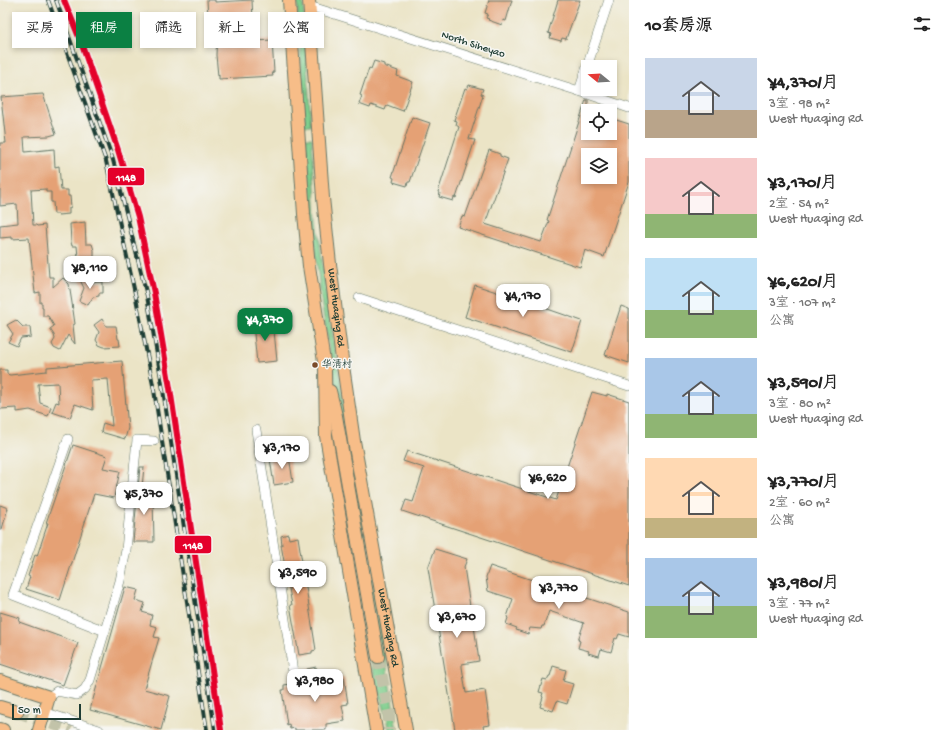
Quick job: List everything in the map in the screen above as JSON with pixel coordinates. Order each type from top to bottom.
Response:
[{"type":"main road","name":"West Huaqing Rd","points":[[289,0],[304,214],[310,273],[325,368],[326,436],[376,730]]},
{"type":"main road","name":"West Huaqing Rd","points":[[309,3],[323,198],[340,352],[354,441],[406,730]]},
{"type":"main road","points":[[325,368],[336,416],[378,657]]},
{"type":"main road","points":[[0,681],[49,697],[39,730]]},
{"type":"main road","points":[[0,706],[17,712]]},
{"type":"street","points":[[579,91],[609,0]]},
{"type":"street","name":"North Siheyao","points":[[309,3],[629,108]]},
{"type":"street","points":[[359,298],[629,386]]},
{"type":"street","points":[[256,430],[293,672]]},
{"type":"street","points":[[68,439],[13,595],[105,631]]},
{"type":"street","points":[[49,697],[57,691],[77,695],[85,689],[90,680],[120,581],[126,550],[137,440],[154,441]]},
{"type":"street","points":[[44,712],[70,726],[99,730]]},
{"type":"green space","points":[[297,0],[303,0],[304,12],[298,12]]},
{"type":"green space","points":[[300,48],[306,48],[311,126],[305,126]]},
{"type":"green space","points":[[306,138],[312,138],[317,221],[328,305],[397,730],[389,730],[388,721],[374,676],[370,652],[381,651],[322,307],[312,221]]},
{"type":"building","points":[[207,0],[215,0],[215,2],[252,0],[253,12],[208,12]]},
{"type":"building","points":[[489,0],[512,0],[506,21],[503,20],[502,25],[486,18],[488,14],[485,13]]},
{"type":"building","points":[[558,0],[580,0],[566,39],[562,38],[561,41],[550,38],[551,34],[548,33]]},
{"type":"building","points":[[268,40],[268,48],[272,48],[273,76],[219,79],[216,48],[260,48],[260,41]]},
{"type":"building","points":[[374,61],[398,71],[397,76],[413,82],[403,111],[387,105],[385,110],[371,105],[370,108],[359,104],[362,96],[360,95],[369,68],[371,69]]},
{"type":"building","points":[[469,85],[483,89],[481,94],[483,95],[469,139],[475,140],[456,198],[454,197],[453,201],[439,197],[440,193],[438,192],[459,127],[456,125],[457,121],[454,120],[465,88],[467,89]]},
{"type":"building","points":[[43,94],[56,134],[49,136],[24,137],[25,152],[54,149],[55,167],[59,166],[61,190],[68,190],[68,196],[70,196],[71,207],[69,208],[69,214],[58,215],[54,214],[53,202],[51,202],[51,192],[46,192],[46,189],[31,190],[33,225],[45,225],[49,277],[53,277],[53,287],[63,278],[69,284],[75,324],[73,325],[75,344],[68,335],[60,351],[54,348],[52,344],[55,339],[50,329],[54,326],[48,316],[43,316],[43,307],[42,303],[40,303],[40,292],[35,293],[29,238],[0,238],[0,225],[18,223],[17,204],[0,206],[0,143],[6,143],[1,97]]},
{"type":"building","points":[[586,100],[588,100],[588,104],[585,104]]},
{"type":"building","points":[[581,115],[581,140],[617,140],[617,120],[629,124],[629,182],[604,257],[585,250],[580,267],[458,227],[462,216],[465,217],[489,150],[508,159],[485,224],[541,242],[549,221],[547,220]]},
{"type":"building","points":[[412,117],[430,123],[410,182],[408,182],[407,186],[393,182],[394,178],[392,177]]},
{"type":"building","points":[[85,222],[86,244],[92,244],[94,250],[94,267],[79,268],[77,246],[72,246],[71,242],[70,224]]},
{"type":"building","points":[[88,275],[93,282],[103,282],[103,293],[99,293],[99,296],[93,297],[88,305],[79,301],[84,288],[80,280]]},
{"type":"building","points":[[475,285],[530,303],[531,298],[541,301],[539,306],[582,321],[572,352],[465,317]]},
{"type":"building","points":[[621,306],[629,309],[629,363],[605,355]]},
{"type":"building","points":[[102,319],[106,326],[116,326],[120,346],[104,347],[99,345],[96,340],[99,332],[94,325]]},
{"type":"building","points":[[16,320],[23,327],[30,327],[31,337],[21,338],[17,346],[8,342],[13,334],[7,325]]},
{"type":"building","points":[[273,321],[277,361],[257,363],[253,324]]},
{"type":"building","points":[[122,361],[128,428],[125,439],[101,432],[103,423],[112,426],[108,379],[91,380],[93,410],[75,404],[70,418],[52,412],[56,402],[59,403],[58,383],[38,384],[40,403],[51,407],[48,416],[30,410],[17,412],[17,408],[0,409],[0,370],[7,370],[7,374],[10,375],[47,371],[47,367]]},
{"type":"building","points":[[592,392],[607,396],[607,394],[629,401],[629,586],[402,511],[406,500],[413,502],[424,468],[403,461],[407,451],[556,500]]},
{"type":"building","points":[[73,445],[107,456],[103,468],[120,471],[114,498],[94,494],[60,600],[26,589],[30,577],[28,576],[35,555],[37,556],[48,523],[46,523]]},
{"type":"building","points":[[289,456],[293,482],[274,485],[270,459]]},
{"type":"building","points":[[140,467],[144,467],[141,497],[153,497],[154,542],[133,542]]},
{"type":"building","points":[[0,505],[8,508],[2,529],[0,529]]},
{"type":"building","points":[[288,534],[289,539],[298,537],[316,650],[312,651],[312,653],[299,655],[281,545],[281,536]]},
{"type":"building","points":[[435,549],[467,559],[464,567],[470,606],[464,607],[467,627],[474,626],[479,661],[462,664],[462,667],[466,693],[485,690],[490,725],[483,726],[484,730],[455,730],[428,568]]},
{"type":"building","points":[[490,566],[629,612],[629,637],[619,634],[617,639],[615,638],[611,652],[601,649],[599,656],[588,653],[589,651],[578,648],[580,641],[578,640],[584,623],[549,611],[544,626],[542,626],[541,629],[530,628],[528,634],[516,630],[517,628],[506,624],[513,599],[488,591],[486,577]]},
{"type":"building","points":[[125,587],[138,590],[135,600],[145,603],[142,612],[152,615],[150,625],[157,627],[154,637],[159,638],[144,689],[170,696],[161,730],[90,710]]},
{"type":"building","points":[[0,612],[20,618],[19,622],[78,643],[63,685],[0,664]]},
{"type":"building","points":[[553,666],[566,670],[563,681],[573,684],[567,704],[557,701],[553,711],[540,707],[543,693],[539,692],[543,679],[547,680]]},
{"type":"building","points":[[316,667],[319,682],[344,677],[348,704],[342,705],[345,721],[326,724],[326,730],[290,729],[289,724],[287,725],[282,690],[284,690],[284,685],[309,681],[307,669]]},
{"type":"tunnel","points":[[378,657],[389,713],[389,730]]},
{"type":"tunnel","points":[[17,712],[71,730]]},
{"type":"railway","points":[[48,0],[106,161],[136,298],[154,390],[207,730]]},
{"type":"railway","points":[[56,0],[113,160],[147,296],[163,390],[215,730]]},
{"type":"transit line","name":"1148","points":[[64,0],[81,42],[118,150],[138,217],[154,293],[170,388],[221,730]]},
{"type":"place","name":"华清村","points":[[315,365]]}]
